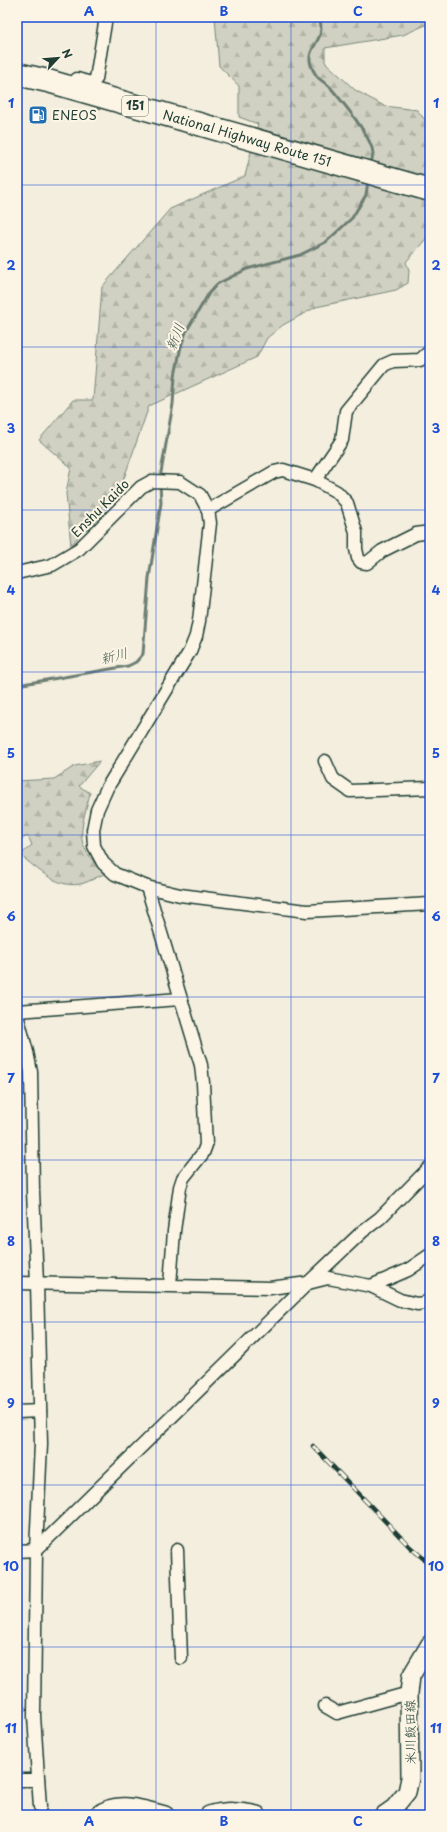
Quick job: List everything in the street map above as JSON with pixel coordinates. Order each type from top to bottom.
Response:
[{"type":"highway","name":"National Highway Route 151","points":[[17,74],[48,81],[430,190]]},
{"type":"main road","name":"米川飯田線","points":[[384,1815],[400,1801],[407,1792],[410,1778],[409,1693],[411,1676],[430,1644]]},
{"type":"main road","points":[[98,1815],[103,1811],[118,1806],[165,1815]]},
{"type":"main road","points":[[209,1815],[223,1811],[235,1811],[257,1815]]},
{"type":"street","points":[[48,81],[61,74],[91,83],[96,79],[106,17]]},
{"type":"street","points":[[316,480],[342,440],[346,411],[384,365],[393,361],[420,360],[430,351]]},
{"type":"street","points":[[430,532],[416,534],[382,551],[367,563],[361,562],[358,558],[356,550],[356,532],[347,503],[337,492],[316,480],[283,470],[270,474],[208,510],[210,537],[196,636],[190,651],[106,788],[97,810],[93,830],[94,846],[103,863],[115,874],[147,887],[180,895],[307,911],[430,904]]},
{"type":"street","name":"Enshu Kaido","points":[[17,573],[52,565],[79,550],[122,504],[152,481],[180,482],[200,495],[208,510]]},
{"type":"street","points":[[325,761],[333,779],[350,791],[430,788]]},
{"type":"street","points":[[147,887],[201,1065],[203,1083],[206,1145],[202,1153],[183,1178],[180,1187],[174,1230],[170,1285]]},
{"type":"street","points":[[17,1011],[180,999]]},
{"type":"street","points":[[17,1015],[31,1072],[41,1444],[36,1550],[34,1716],[40,1807]]},
{"type":"street","points":[[17,1551],[36,1550],[308,1284],[363,1231],[380,1218],[430,1167]]},
{"type":"street","points":[[371,1286],[408,1270],[430,1255]]},
{"type":"street","points":[[17,1283],[270,1288],[308,1284],[328,1278],[371,1286],[400,1300],[417,1304],[430,1302]]},
{"type":"street","points":[[17,1412],[40,1411]]},
{"type":"street","points":[[177,1550],[181,1658]]},
{"type":"street","points":[[325,1706],[337,1713],[409,1693]]},
{"type":"street","points":[[17,1780],[38,1780]]},
{"type":"green space","points":[[215,17],[362,17],[395,19],[397,17],[430,17],[430,23],[403,35],[325,48],[325,62],[355,90],[384,106],[417,110],[426,121],[428,137],[430,139],[430,166],[426,189],[430,194],[430,234],[406,262],[409,270],[408,283],[396,290],[316,307],[283,325],[267,338],[257,357],[149,406],[123,481],[71,546],[66,493],[71,468],[39,440],[73,400],[93,400],[102,287],[170,209],[245,176],[258,124],[239,117],[239,86],[219,66]]},
{"type":"green space","points":[[100,761],[79,786],[90,793],[82,829],[83,844],[91,858],[104,874],[84,883],[75,885],[66,884],[49,877],[20,855],[32,845],[28,836],[17,841],[17,781],[54,779],[75,766]]},
{"type":"waterway","name":"新川","points":[[319,17],[321,27],[320,34],[311,52],[311,65],[317,77],[330,87],[362,129],[373,153],[371,165]]},
{"type":"waterway","name":"新川","points":[[160,478],[173,404],[175,376],[181,346],[186,332],[209,293],[217,284],[247,269],[300,255],[326,242],[352,218],[366,195],[368,181]]},
{"type":"waterway","name":"新川","points":[[17,685],[128,666],[136,662],[143,654],[149,578],[161,503],[160,483]]},
{"type":"waterway","points":[[332,1268],[339,1262]]},
{"type":"railway","points":[[313,1446],[410,1547],[430,1564]]},
{"type":"place","name":"ENEOS","points":[[38,115]]}]
